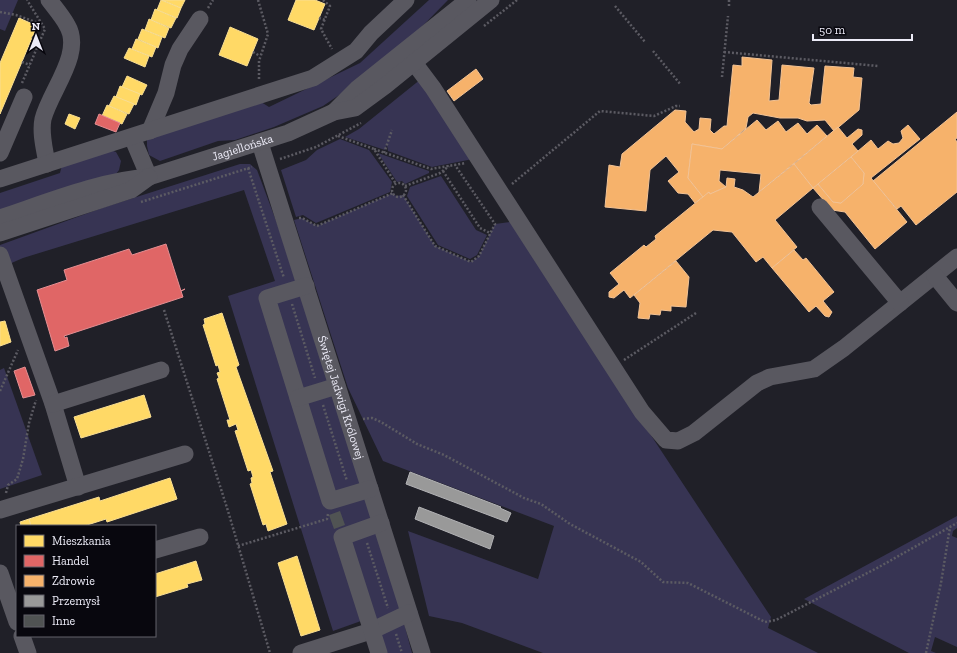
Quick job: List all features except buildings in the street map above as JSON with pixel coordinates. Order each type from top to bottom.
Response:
[{"type":"street","points":[[47,164],[42,131],[43,119],[67,62],[72,43],[68,26],[49,0]]},
{"type":"street","points":[[0,180],[313,78],[356,51],[370,33],[406,0]]},
{"type":"street","name":"Jagiellońska","points":[[410,57],[468,0]]},
{"type":"street","name":"Jagiellońska","points":[[0,218],[108,184],[131,178],[149,177],[288,133],[334,112],[357,89],[410,57],[491,0]]},
{"type":"street","points":[[150,131],[166,93],[173,64],[200,19]]},
{"type":"street","points":[[410,57],[458,128],[642,412],[666,440],[678,441],[694,433],[757,383],[770,377],[814,369],[844,348],[957,257]]},
{"type":"street","points":[[0,153],[23,90]]},
{"type":"street","points":[[132,137],[149,177]]},
{"type":"street","name":"Świętej Jadwigi Królowej","points":[[260,142],[422,653]]},
{"type":"street","name":"Jagiellońska","points":[[0,233],[131,190],[149,177]]},
{"type":"street","points":[[820,207],[900,303]]},
{"type":"street","points":[[0,255],[5,290],[53,404],[78,487]]},
{"type":"street","points":[[935,276],[957,303]]},
{"type":"street","points":[[306,286],[267,298],[330,501],[370,489]]},
{"type":"street","points":[[53,404],[161,370]]},
{"type":"street","points":[[298,398],[337,386]]},
{"type":"street","points":[[1,510],[185,454]]},
{"type":"street","points":[[379,653],[342,537],[381,523]]},
{"type":"street","points":[[156,550],[200,537]]},
{"type":"street","points":[[0,573],[16,619]]},
{"type":"street","points":[[301,653],[372,631],[409,612]]},
{"type":"street","points":[[22,637],[28,653]]},
{"type":"path","points":[[23,90],[30,65],[45,29],[26,0]]},
{"type":"path","points":[[258,0],[268,34],[260,56],[258,75],[264,95]]},
{"type":"path","points":[[323,0],[330,6],[321,29],[338,62]]},
{"type":"path","points":[[729,0],[729,6]]},
{"type":"path","points":[[615,6],[645,42]]},
{"type":"path","points":[[0,12],[16,15],[42,24]]},
{"type":"path","points":[[722,77],[728,16]]},
{"type":"path","points":[[319,18],[325,20]]},
{"type":"path","points":[[32,37],[40,41]]},
{"type":"path","points":[[653,51],[681,85]]},
{"type":"path","points":[[253,52],[260,56]]},
{"type":"path","points":[[724,52],[878,66]]},
{"type":"path","points":[[22,62],[30,65]]},
{"type":"path","points":[[506,180],[510,186],[600,111],[654,116],[676,106],[680,106]]},
{"type":"path","points":[[384,153],[392,130]]},
{"type":"path","points":[[338,136],[431,169],[468,162]]},
{"type":"path","points":[[276,160],[316,147]]},
{"type":"path","points":[[374,149],[396,184]]},
{"type":"path","points":[[404,186],[405,192],[403,195],[435,246],[471,262],[479,256],[495,224],[456,165]]},
{"type":"path","points":[[396,184],[401,183],[404,186],[433,176],[450,166]]},
{"type":"path","points":[[248,168],[351,495]]},
{"type":"path","points":[[431,169],[433,176]]},
{"type":"path","points":[[443,171],[480,228],[490,233]]},
{"type":"path","points":[[393,192],[393,188],[396,184]]},
{"type":"path","points":[[393,192],[396,196],[403,195]]},
{"type":"path","points":[[294,220],[302,218],[317,226],[393,192]]},
{"type":"path","points":[[164,310],[270,653]]},
{"type":"path","points":[[618,355],[622,362],[696,313]]},
{"type":"path","points":[[0,391],[15,361],[20,346]]},
{"type":"path","points":[[1,510],[8,485],[17,479],[23,459],[29,423],[36,396]]},
{"type":"path","points":[[349,422],[372,418],[381,422],[416,444],[444,455],[524,498],[541,504],[577,528],[641,562],[663,582],[688,583],[764,622],[776,620],[879,567],[957,523]]},
{"type":"path","points":[[238,546],[327,519],[330,501]]},
{"type":"path","points":[[926,653],[941,583],[950,527]]},
{"type":"path","points":[[363,530],[402,653]]},
{"type":"shaded area","points":[[0,0],[18,0],[5,31],[0,29]]},
{"type":"shaded area","points":[[429,0],[448,0],[398,51],[351,87],[323,106],[274,127],[235,140],[218,141],[160,161],[149,155],[147,137],[258,100],[269,107],[360,63]]},
{"type":"shaded area","points":[[421,79],[473,159],[432,167],[388,151],[387,145],[385,150],[345,137],[359,129]]},
{"type":"shaded area","points":[[340,139],[369,150],[392,182],[390,192],[316,223],[303,215],[296,217],[281,170],[306,160],[317,150]]},
{"type":"shaded area","points":[[108,149],[116,152],[121,161],[119,170],[116,174],[0,211],[0,193],[60,173],[62,165]]},
{"type":"shaded area","points":[[378,153],[429,171],[429,173],[405,184],[402,181],[397,182]]},
{"type":"shaded area","points":[[240,164],[250,164],[257,170],[278,226],[397,597],[412,653],[372,653],[361,621],[333,631],[228,296],[275,281],[244,190],[23,258],[0,268],[0,245],[102,208]]},
{"type":"shaded area","points":[[441,176],[476,230],[487,235],[477,255],[470,259],[438,245],[407,196],[410,187]]},
{"type":"shaded area","points":[[393,193],[396,196],[403,195],[435,246],[471,262],[479,256],[495,224],[510,222],[771,617],[768,628],[818,653],[543,653],[462,623],[429,616],[408,531],[538,579],[554,526],[383,461],[348,388],[294,220],[302,218],[317,226]]},
{"type":"shaded area","points":[[4,368],[42,475],[0,489],[0,370]]},
{"type":"shaded area","points":[[957,516],[957,528],[953,531],[952,536],[957,538],[957,647],[935,637],[931,651],[936,653],[909,653],[804,599]]}]
